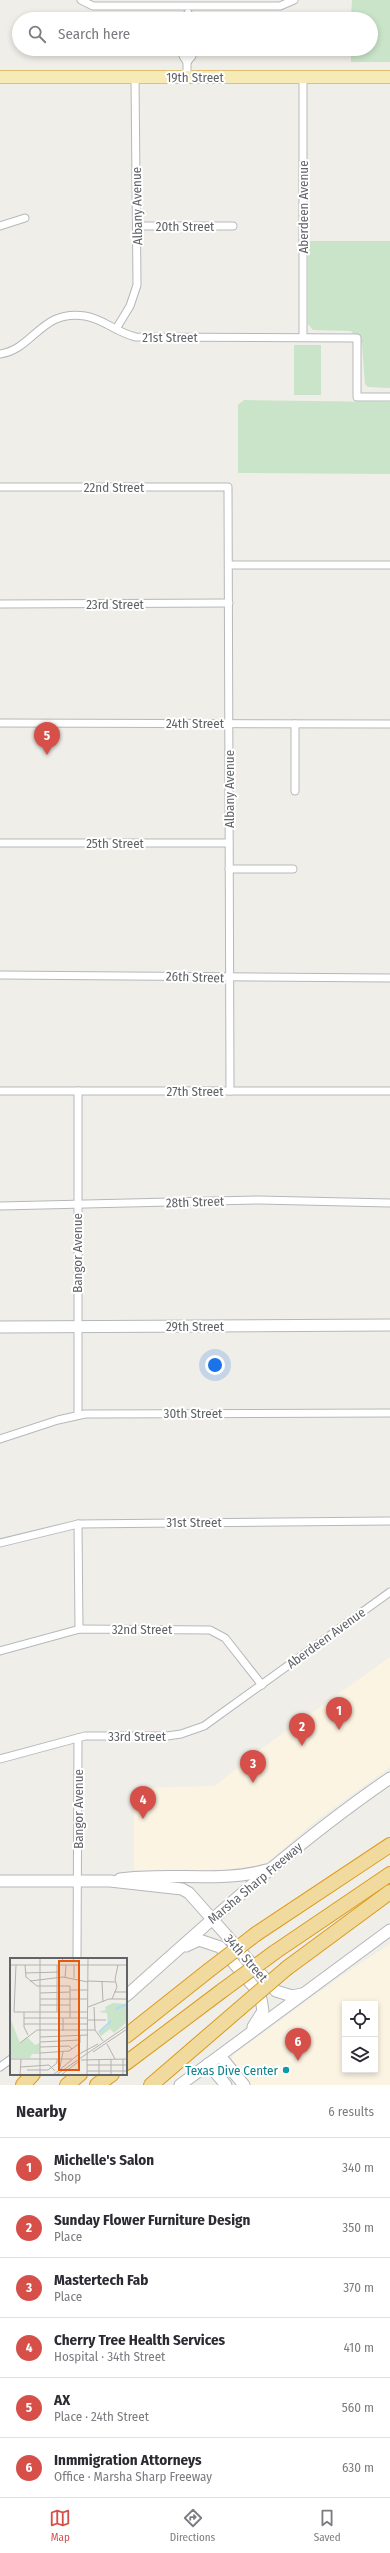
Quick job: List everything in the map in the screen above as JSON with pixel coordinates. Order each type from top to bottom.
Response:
[{"type":"highway","points":[[127,2035],[256,1934],[390,1845]]},
{"type":"highway","points":[[127,2062],[275,1952],[390,1874]]},
{"type":"highway","points":[[151,2085],[287,1968],[390,1892]]},
{"type":"highway","points":[[23,2085],[31,2075]]},
{"type":"highway","points":[[67,2085],[79,2075]]},
{"type":"highway","points":[[97,2085],[111,2075]]},
{"type":"main road","name":"19th Street","points":[[0,78],[390,77]]},
{"type":"main road","name":"29th Street","points":[[0,1327],[390,1325]]},
{"type":"main road","name":"Marsha Sharp Freeway","points":[[127,1995],[212,1918],[270,1870],[390,1778]]},
{"type":"main road","name":"34th Street","points":[[110,1881],[143,1876],[242,1876],[270,1870]]},
{"type":"main road","name":"34th Street","points":[[0,1881],[110,1881],[182,1889],[189,1893],[276,1991],[292,1996],[302,1994]]},
{"type":"main road","points":[[180,2085],[390,1930]]},
{"type":"main road","points":[[176,1950],[199,1940],[212,1943],[220,1947],[254,1987],[263,2005],[261,2017],[235,2045]]},
{"type":"main road","points":[[220,2056],[244,2085]]},
{"type":"main road","points":[[208,2064],[226,2085]]},
{"type":"main road","points":[[17,2085],[31,2075]]},
{"type":"street","points":[[82,0],[93,6],[188,11],[280,6],[294,1]]},
{"type":"street","points":[[184,56],[187,62],[187,77]]},
{"type":"street","points":[[187,62],[192,56]]},
{"type":"street","name":"Albany Avenue","points":[[116,329],[130,306],[137,285],[135,77]]},
{"type":"street","name":"Aberdeen Avenue","points":[[303,77],[303,337]]},
{"type":"street","points":[[0,226],[24,218]]},
{"type":"street","name":"20th Street","points":[[137,226],[233,226]]},
{"type":"street","name":"21st Street","points":[[0,354],[15,349],[46,323],[59,318],[89,316],[136,337],[357,338],[357,397],[390,397]]},
{"type":"street","name":"22nd Street","points":[[0,487],[228,487]]},
{"type":"street","name":"Albany Avenue","points":[[228,487],[230,1091]]},
{"type":"street","points":[[229,565],[390,565]]},
{"type":"street","name":"23rd Street","points":[[0,604],[229,603]]},
{"type":"street","name":"24th Street","points":[[0,723],[390,724]]},
{"type":"street","points":[[295,791],[296,724]]},
{"type":"street","name":"25th Street","points":[[0,843],[229,843]]},
{"type":"street","points":[[229,869],[293,869]]},
{"type":"street","name":"26th Street","points":[[0,975],[182,976],[229,978],[390,978]]},
{"type":"street","name":"27th Street","points":[[0,1091],[390,1091]]},
{"type":"street","name":"Bangor Avenue","points":[[78,1091],[78,1414]]},
{"type":"street","name":"28th Street","points":[[0,1206],[259,1200],[390,1203]]},
{"type":"street","name":"30th Street","points":[[0,1439],[78,1414],[390,1413]]},
{"type":"street","name":"31st Street","points":[[0,1543],[78,1524],[390,1521]]},
{"type":"street","points":[[78,1524],[78,1629]]},
{"type":"street","name":"Aberdeen Avenue","points":[[262,1685],[390,1592]]},
{"type":"street","name":"32nd Street","points":[[0,1651],[78,1629],[210,1630],[225,1638],[262,1685]]},
{"type":"street","name":"33rd Street","points":[[0,1759],[78,1738],[181,1734],[204,1726],[262,1685]]},
{"type":"street","name":"Bangor Avenue","points":[[77,1958],[78,1738]]},
{"type":"street","points":[[0,2067],[10,2060]]},
{"type":"shaded area","points":[[390,1657],[390,1767],[317,1820],[260,1868],[248,1871],[134,1870],[134,1788],[215,1786],[254,1754]]},
{"type":"shaded area","points":[[390,1944],[390,2085],[249,2085],[231,2062],[233,2055],[340,1977]]},
{"type":"green space","points":[[352,0],[390,0],[390,62],[351,62],[351,56],[378,56],[378,12],[351,12]]},
{"type":"green space","points":[[308,241],[390,241],[390,388],[368,387],[365,384],[362,344],[351,331],[313,330],[308,324]]},
{"type":"green space","points":[[294,345],[321,345],[321,395],[294,395]]},
{"type":"green space","points":[[244,400],[390,402],[390,474],[238,473],[238,405]]},
{"type":"place","name":"AX","points":[[47,755]]},
{"type":"place","name":"Michelle's Salon","points":[[339,1730]]},
{"type":"place","name":"Sunday Flower Furniture Design","points":[[302,1746]]},
{"type":"place","name":"Mastertech Fab","points":[[253,1783]]},
{"type":"place","name":"Cherry Tree Health Services","points":[[143,1819]]},
{"type":"place","name":"Inmmigration Attorneys","points":[[298,2061]]},
{"type":"place","name":"Texas Dive Center","points":[[286,2070]]}]
